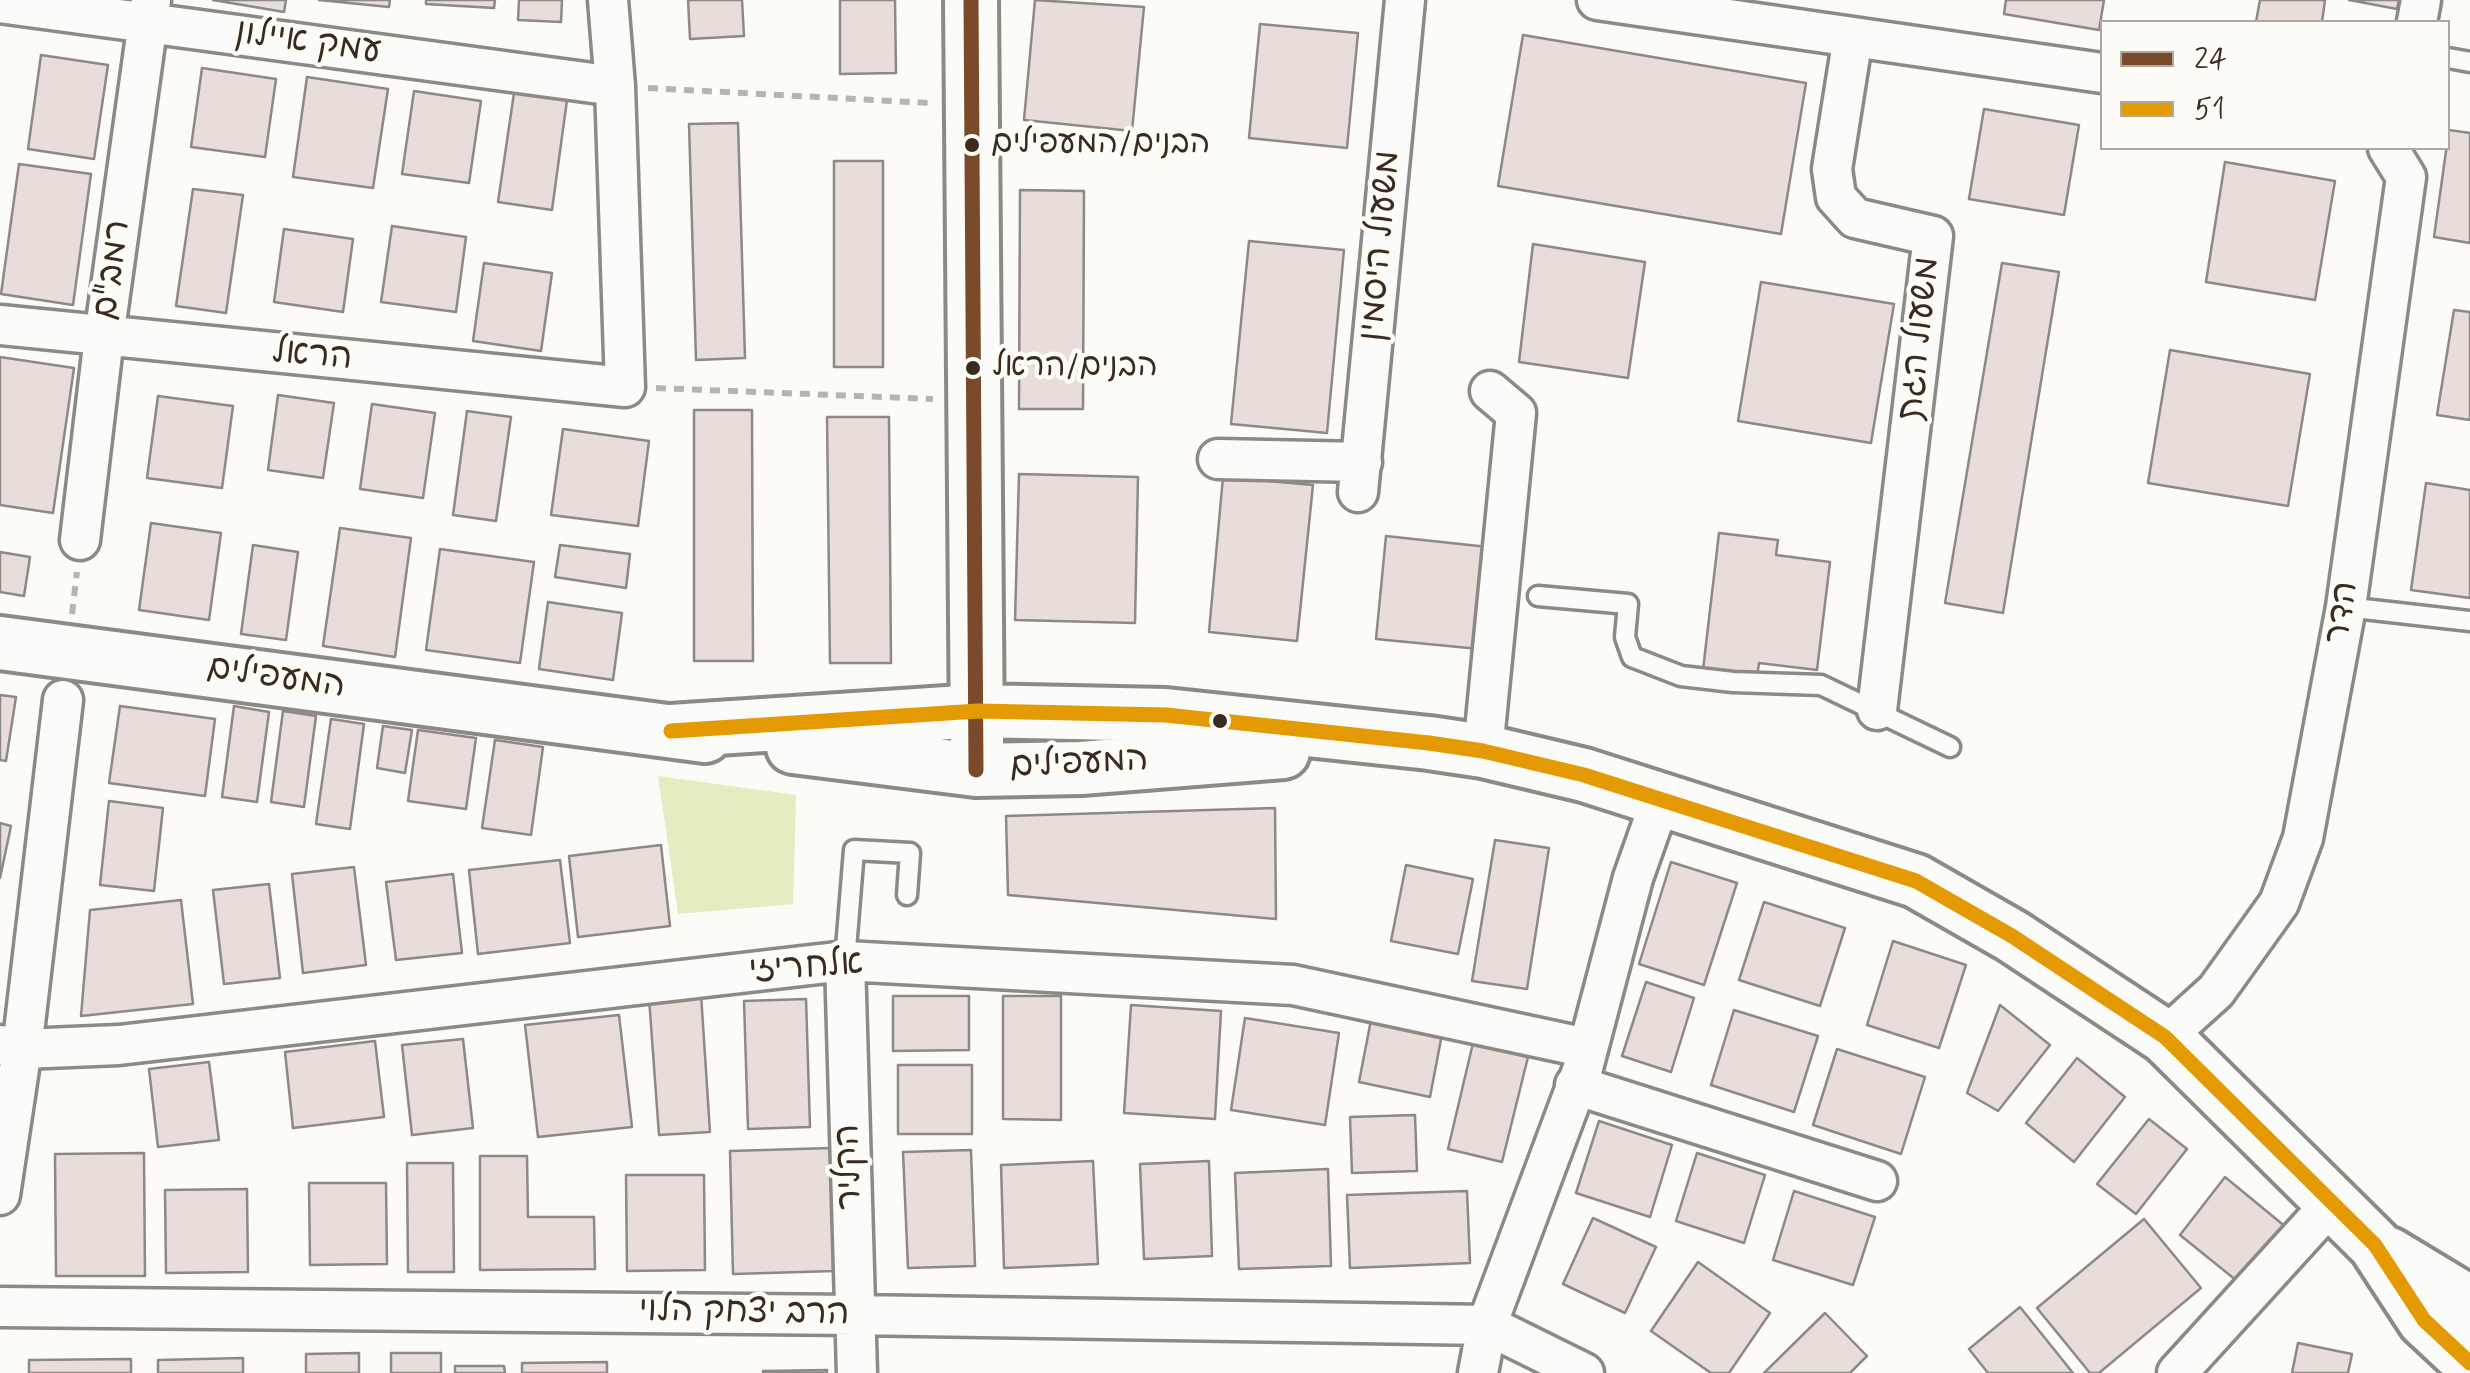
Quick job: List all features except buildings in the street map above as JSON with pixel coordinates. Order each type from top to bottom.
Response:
[{"type":"street","points":[[608,0],[615,86],[625,387]]},
{"type":"street","points":[[970,0],[976,770]]},
{"type":"street","name":"משעול היסמין","points":[[1218,459],[1360,477],[1405,0]]},
{"type":"street","points":[[1597,0],[1765,12],[1853,37],[2100,72]]},
{"type":"street","name":"עמק איילון","points":[[0,3],[150,11],[615,86]]},
{"type":"street","name":"רמב\"ם","points":[[80,540],[150,11]]},
{"type":"street","name":"משעול הגת","points":[[1853,37],[1832,170],[1836,197],[1855,218],[1933,236],[1877,710]]},
{"type":"street","name":"הדר","points":[[2166,1037],[2216,991],[2280,903],[2303,838],[2346,607],[2406,177],[2389,150]]},
{"type":"street","name":"הראל","points":[[0,326],[625,387]]},
{"type":"street","points":[[1484,751],[1516,413],[1490,391]]},
{"type":"street","name":"המעפילים","points":[[0,643],[976,770],[1081,768],[1429,744]]},
{"type":"street","points":[[0,1195],[11,1047],[63,700]]},
{"type":"street","name":"המעפילים","points":[[671,732],[978,711],[1166,715],[1484,751],[1584,775],[1661,799],[1916,881],[2012,936],[2166,1037],[2375,1246],[2470,1303]]},
{"type":"street","points":[[1478,1373],[1488,1324],[1576,1085],[1632,878],[1661,799]]},
{"type":"street","name":"אלחריזי","points":[[11,1047],[119,1045],[846,961],[1293,985],[1586,1048]]},
{"type":"street","name":"הקליר","points":[[846,961],[857,1373]]},
{"type":"street","points":[[1576,1085],[1877,1181]]},
{"type":"street","points":[[2177,1373],[2331,1204]]},
{"type":"street","name":"המעפילים","points":[[2375,1246],[2424,1320],[2470,1363]]},
{"type":"street","name":"הרב יצחק הלוי","points":[[0,1307],[1488,1324]]},
{"type":"street","points":[[1488,1324],[1584,1373]]},
{"type":"lane","points":[[1538,596],[1628,604],[1625,637],[1632,657],[1648,666],[1681,676],[1733,682],[1820,684],[1950,747]]},
{"type":"lane","points":[[2346,607],[2470,621]]},
{"type":"lane","points":[[846,961],[854,850],[910,853],[907,894]]},
{"type":"path","points":[[615,86],[971,106]]},
{"type":"path","points":[[625,387],[974,400]]},
{"type":"green space","points":[[658,776],[796,795],[793,904],[678,914]]},
{"type":"transit line","name":"24","points":[[971,0],[976,770]]},
{"type":"transit line","name":"51","points":[[671,731],[978,711],[1166,715],[1429,743],[1483,751],[1584,775],[1916,881],[2012,936],[2165,1037],[2375,1245],[2424,1320],[2470,1363]]},
{"type":"place","name":"הבנים/המעפילים","points":[[972,145]]},
{"type":"place","name":"הבנים/הראל","points":[[973,368]]}]
